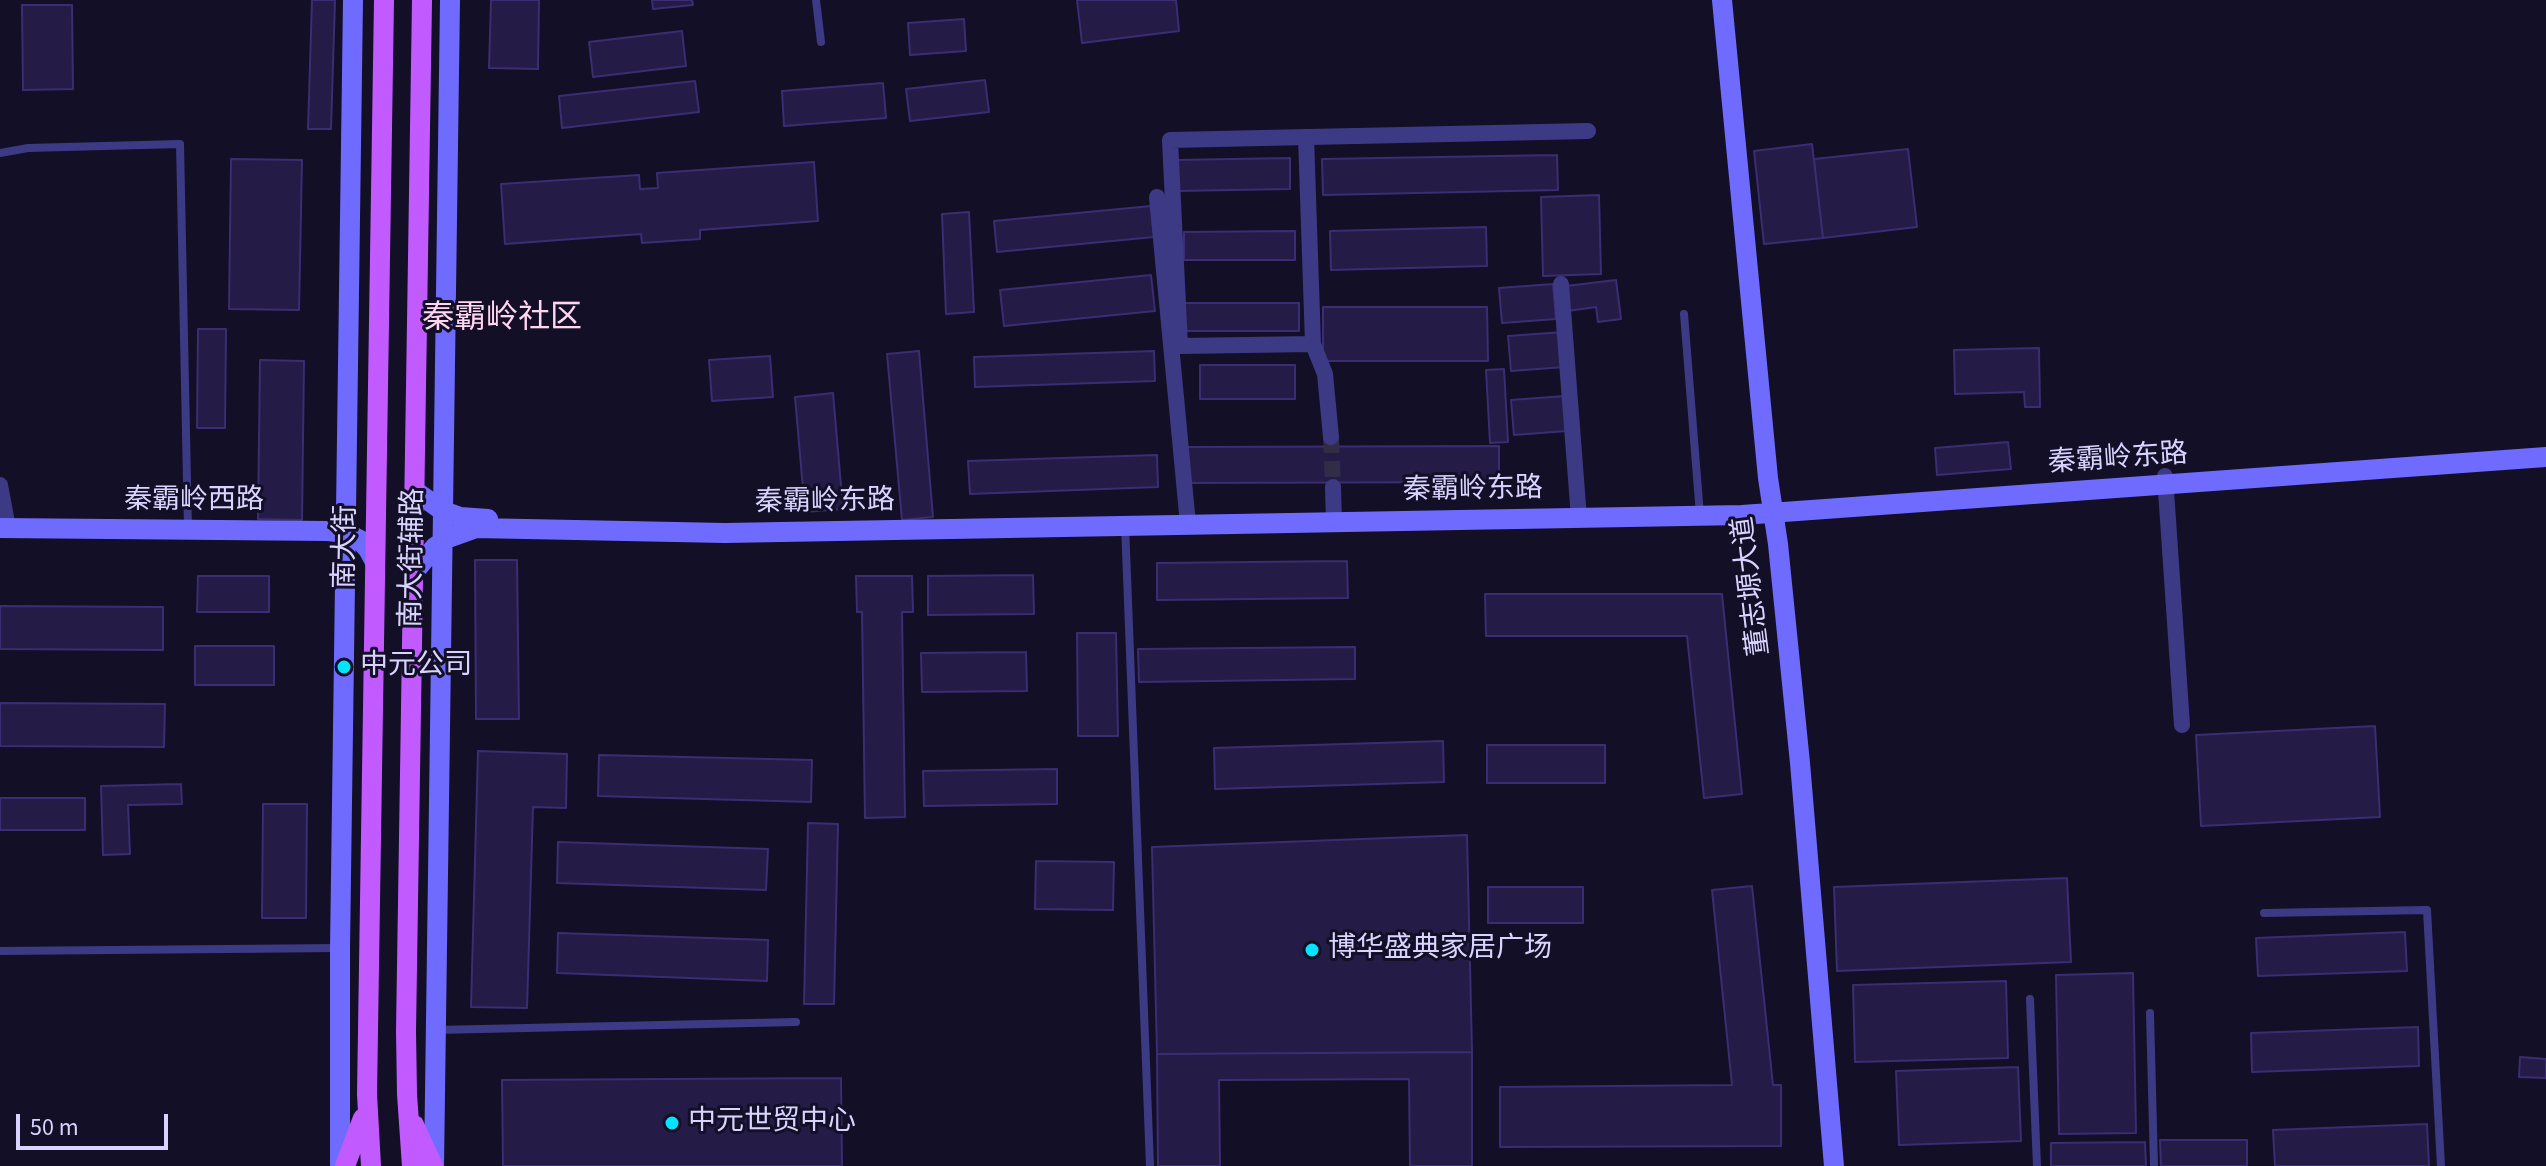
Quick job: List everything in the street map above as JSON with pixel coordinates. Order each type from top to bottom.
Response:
[{"type":"main road","name":"南大街","points":[[367,1094],[384,0]]},
{"type":"main road","points":[[412,1166],[407,1094],[422,0]]},
{"type":"main road","points":[[343,1166],[361,1125],[367,1094]]},
{"type":"main road","points":[[367,1094],[371,1166]]},
{"type":"main road","points":[[407,1094],[415,1129],[433,1166]]},
{"type":"street","points":[[343,1166],[340,948],[353,0]]},
{"type":"street","name":"南大街辅路","points":[[433,1166],[450,0]]},
{"type":"street","name":"董志塬大道","points":[[1722,0],[1778,508],[1811,763],[1845,1166]]},
{"type":"street","name":"董志塬大道","points":[[1733,0],[1834,1166]]},
{"type":"street","points":[[1313,344],[1180,346],[1170,140],[1588,131]]},
{"type":"street","points":[[1306,137],[1313,344],[1325,374],[1331,437]]},
{"type":"street","points":[[1157,197],[1186,520]]},
{"type":"street","points":[[1561,284],[1578,514]]},
{"type":"street","name":"秦霸岭东路","points":[[2166,480],[2546,448]]},
{"type":"street","name":"秦霸岭东路","points":[[415,491],[443,511],[476,519],[725,524],[1578,514],[1778,508],[2546,457]]},
{"type":"street","points":[[2166,480],[2182,725]]},
{"type":"street","points":[[0,485],[4,524]]},
{"type":"street","points":[[1333,487],[1334,517]]},
{"type":"street","points":[[346,527],[375,495]]},
{"type":"street","name":"秦霸岭东路","points":[[414,572],[442,542],[476,528],[725,533],[1125,521]]},
{"type":"street","name":"秦霸岭西路","points":[[4,524],[346,527]]},
{"type":"street","points":[[346,527],[368,549],[375,562]]},
{"type":"lane","points":[[816,0],[821,42]]},
{"type":"lane","points":[[0,153],[28,148],[180,144],[188,526]]},
{"type":"lane","points":[[1684,314],[1699,512]]},
{"type":"lane","points":[[1125,521],[1150,1166]]},
{"type":"lane","points":[[2264,913],[2427,910],[2441,1166]]},
{"type":"lane","points":[[0,951],[340,948]]},
{"type":"lane","points":[[2030,999],[2037,1166]]},
{"type":"lane","points":[[2150,1013],[2154,1166]]},
{"type":"lane","points":[[435,1030],[796,1022]]},
{"type":"building","points":[[312,0],[335,0],[331,129],[308,129]]},
{"type":"building","points":[[491,0],[539,0],[538,69],[489,68]]},
{"type":"building","points":[[652,0],[692,0],[693,5],[653,9]]},
{"type":"building","points":[[1077,0],[1176,0],[1179,31],[1082,43]]},
{"type":"building","points":[[22,5],[72,5],[73,89],[23,90]]},
{"type":"building","points":[[964,19],[966,51],[910,55],[908,23]]},
{"type":"building","points":[[682,31],[686,66],[593,77],[589,42]]},
{"type":"building","points":[[985,80],[989,112],[910,121],[906,89]]},
{"type":"building","points":[[695,81],[699,112],[562,128],[559,96]]},
{"type":"building","points":[[883,83],[886,118],[784,126],[782,91]]},
{"type":"building","points":[[1812,144],[1823,238],[1764,244],[1754,151]]},
{"type":"building","points":[[1908,149],[1917,227],[1823,238],[1814,159]]},
{"type":"building","points":[[1557,155],[1558,190],[1323,195],[1322,159]]},
{"type":"building","points":[[1290,158],[1290,189],[1176,191],[1176,160]]},
{"type":"building","points":[[231,159],[302,160],[299,310],[229,309]]},
{"type":"building","points":[[814,162],[818,221],[700,230],[700,239],[642,243],[641,234],[505,244],[501,184],[639,175],[640,189],[658,188],[657,173]]},
{"type":"building","points":[[1599,195],[1601,274],[1543,276],[1541,197]]},
{"type":"building","points":[[1151,206],[1154,237],[997,252],[994,221]]},
{"type":"building","points":[[969,212],[974,312],[946,314],[942,214]]},
{"type":"building","points":[[1486,227],[1487,266],[1331,270],[1330,231]]},
{"type":"building","points":[[1295,231],[1295,260],[1184,260],[1184,232]]},
{"type":"building","points":[[1151,275],[1155,311],[1004,326],[1000,290]]},
{"type":"building","points":[[1616,280],[1621,319],[1598,322],[1596,307],[1568,311],[1566,286]]},
{"type":"building","points":[[1553,284],[1556,319],[1502,323],[1499,288]]},
{"type":"building","points":[[1184,303],[1299,303],[1299,331],[1184,331]]},
{"type":"building","points":[[1323,307],[1487,307],[1488,361],[1323,361]]},
{"type":"building","points":[[198,329],[226,329],[225,428],[197,428]]},
{"type":"building","points":[[1563,332],[1565,367],[1511,371],[1508,336]]},
{"type":"building","points":[[2039,348],[2040,407],[2025,407],[2024,392],[1955,394],[1954,350]]},
{"type":"building","points":[[919,351],[933,517],[902,520],[887,354]]},
{"type":"building","points":[[1154,351],[1155,381],[975,387],[974,357]]},
{"type":"building","points":[[770,356],[773,397],[712,401],[709,360]]},
{"type":"building","points":[[260,360],[304,361],[302,520],[258,519]]},
{"type":"building","points":[[1200,365],[1295,365],[1295,399],[1200,399]]},
{"type":"building","points":[[1504,369],[1508,442],[1490,443],[1486,370]]},
{"type":"building","points":[[833,393],[843,509],[805,512],[795,397]]},
{"type":"building","points":[[1565,396],[1567,431],[1514,435],[1511,400]]},
{"type":"building","points":[[2008,442],[2011,469],[1937,475],[1935,448]]},
{"type":"building","points":[[1499,446],[1499,482],[1186,483],[1186,447]]},
{"type":"building","points":[[1157,455],[1158,487],[970,494],[968,461]]},
{"type":"building","points":[[475,560],[517,560],[519,719],[476,719]]},
{"type":"building","points":[[1347,561],[1348,598],[1157,600],[1157,563]]},
{"type":"building","points":[[1033,575],[1034,614],[928,615],[928,576]]},
{"type":"building","points":[[198,576],[269,576],[269,612],[197,612]]},
{"type":"building","points":[[856,576],[912,576],[913,612],[902,612],[905,817],[865,818],[862,612],[857,612]]},
{"type":"building","points":[[1485,594],[1722,594],[1742,794],[1704,798],[1687,636],[1486,636]]},
{"type":"building","points":[[0,606],[163,607],[163,650],[0,649]]},
{"type":"building","points":[[1077,633],[1116,633],[1118,736],[1078,736]]},
{"type":"building","points":[[195,646],[274,646],[274,685],[195,685]]},
{"type":"building","points":[[1355,647],[1355,679],[1139,682],[1138,649]]},
{"type":"building","points":[[1026,652],[1027,691],[922,692],[921,653]]},
{"type":"building","points":[[0,703],[165,704],[164,747],[0,746]]},
{"type":"building","points":[[2375,726],[2380,817],[2201,826],[2196,735]]},
{"type":"building","points":[[1443,741],[1444,782],[1215,789],[1214,748]]},
{"type":"building","points":[[1487,745],[1605,745],[1605,783],[1487,783]]},
{"type":"building","points":[[478,751],[567,754],[566,808],[533,807],[527,1008],[471,1007]]},
{"type":"building","points":[[599,755],[812,760],[811,802],[598,796]]},
{"type":"building","points":[[1057,769],[1057,804],[924,806],[923,771]]},
{"type":"building","points":[[181,784],[182,804],[128,805],[130,854],[103,855],[101,786]]},
{"type":"building","points":[[0,798],[85,798],[85,830],[0,830]]},
{"type":"building","points":[[263,804],[307,804],[306,918],[262,918]]},
{"type":"building","points":[[808,823],[838,824],[834,1004],[804,1004]]},
{"type":"building","name":"博华盛典家居广场","points":[[1467,835],[1472,1052],[1157,1054],[1152,847]]},
{"type":"building","points":[[558,842],[768,849],[766,890],[557,883]]},
{"type":"building","points":[[1036,861],[1114,862],[1113,910],[1035,909]]},
{"type":"building","points":[[2067,878],[2071,962],[1837,971],[1834,887]]},
{"type":"building","points":[[1752,886],[1773,1085],[1781,1085],[1781,1146],[1500,1147],[1500,1087],[1732,1085],[1712,890]]},
{"type":"building","points":[[1488,887],[1583,887],[1583,923],[1488,923]]},
{"type":"building","points":[[2405,932],[2407,971],[2258,976],[2256,938]]},
{"type":"building","points":[[558,933],[768,940],[767,981],[557,973]]},
{"type":"building","points":[[2133,973],[2136,1133],[2059,1134],[2056,975]]},
{"type":"building","points":[[2006,981],[2008,1058],[1855,1062],[1853,985]]},
{"type":"building","points":[[2418,1027],[2419,1066],[2252,1072],[2251,1033]]},
{"type":"building","points":[[1472,1052],[1472,1166],[1410,1166],[1409,1079],[1219,1080],[1220,1166],[1158,1166],[1157,1054]]},
{"type":"building","points":[[2520,1057],[2546,1059],[2546,1078],[2519,1077]]},
{"type":"building","points":[[2018,1067],[2021,1141],[1899,1145],[1896,1071]]},
{"type":"building","name":"中元世贸中心","points":[[841,1078],[842,1166],[503,1166],[502,1080]]},
{"type":"building","points":[[2427,1124],[2429,1166],[2275,1166],[2273,1130]]},
{"type":"building","points":[[2160,1140],[2247,1140],[2247,1166],[2161,1166]]},
{"type":"building","points":[[2145,1142],[2146,1166],[2051,1166],[2051,1143]]},
{"type":"tunnel","points":[[1331,437],[1333,487]]},
{"type":"place","name":"中元公司","points":[[344,667]]},
{"type":"place","name":"博华盛典家居广场","points":[[1312,950]]},
{"type":"place","name":"中元世贸中心","points":[[672,1123]]},
{"type":"district","name":"秦霸岭社区","points":[[502,320]]}]
